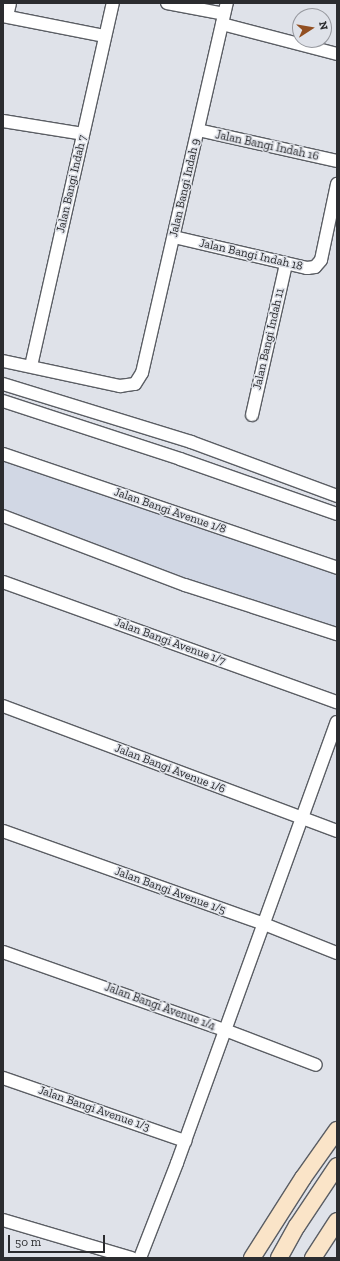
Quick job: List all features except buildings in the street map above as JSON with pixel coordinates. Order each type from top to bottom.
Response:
[{"type":"main road","points":[[252,1258],[303,1178],[337,1130]]},
{"type":"main road","points":[[279,1258],[337,1166]]},
{"type":"main road","points":[[313,1258],[337,1221]]},
{"type":"street","points":[[10,3],[5,16],[105,36]]},
{"type":"street","name":"Jalan Bangi Indah 7","points":[[31,366],[113,3]]},
{"type":"street","points":[[167,3],[224,14],[337,54]]},
{"type":"street","name":"Jalan Bangi Indah 9","points":[[31,366],[120,386],[135,384],[142,374],[224,14]]},
{"type":"street","points":[[3,121],[83,134]]},
{"type":"street","name":"Jalan Bangi Indah 16","points":[[198,130],[337,161]]},
{"type":"street","name":"Jalan Bangi Indah 18","points":[[174,237],[286,264],[307,268],[315,267],[321,260],[337,184]]},
{"type":"street","name":"Jalan Bangi Indah 11","points":[[252,414],[286,264]]},
{"type":"street","points":[[3,361],[31,366]]},
{"type":"street","points":[[3,384],[191,442],[337,496]]},
{"type":"street","points":[[3,401],[180,459],[337,514]]},
{"type":"street","name":"Jalan Bangi Avenue 1/8","points":[[3,454],[337,568]]},
{"type":"street","points":[[3,516],[185,585],[337,634]]},
{"type":"street","name":"Jalan Bangi Avenue 1/7","points":[[3,582],[337,702]]},
{"type":"street","name":"Jalan Bangi Avenue 1/6","points":[[3,706],[337,831]]},
{"type":"street","points":[[140,1258],[185,1141],[337,722]]},
{"type":"street","name":"Jalan Bangi Avenue 1/5","points":[[3,831],[264,924],[337,953]]},
{"type":"street","name":"Jalan Bangi Avenue 1/4","points":[[3,952],[225,1030],[316,1065]]},
{"type":"street","name":"Jalan Bangi Avenue 1/3","points":[[3,1078],[185,1141]]},
{"type":"street","points":[[3,1220],[131,1258]]},
{"type":"shaded area","points":[[3,459],[337,570],[337,630],[168,574],[3,510]]}]
